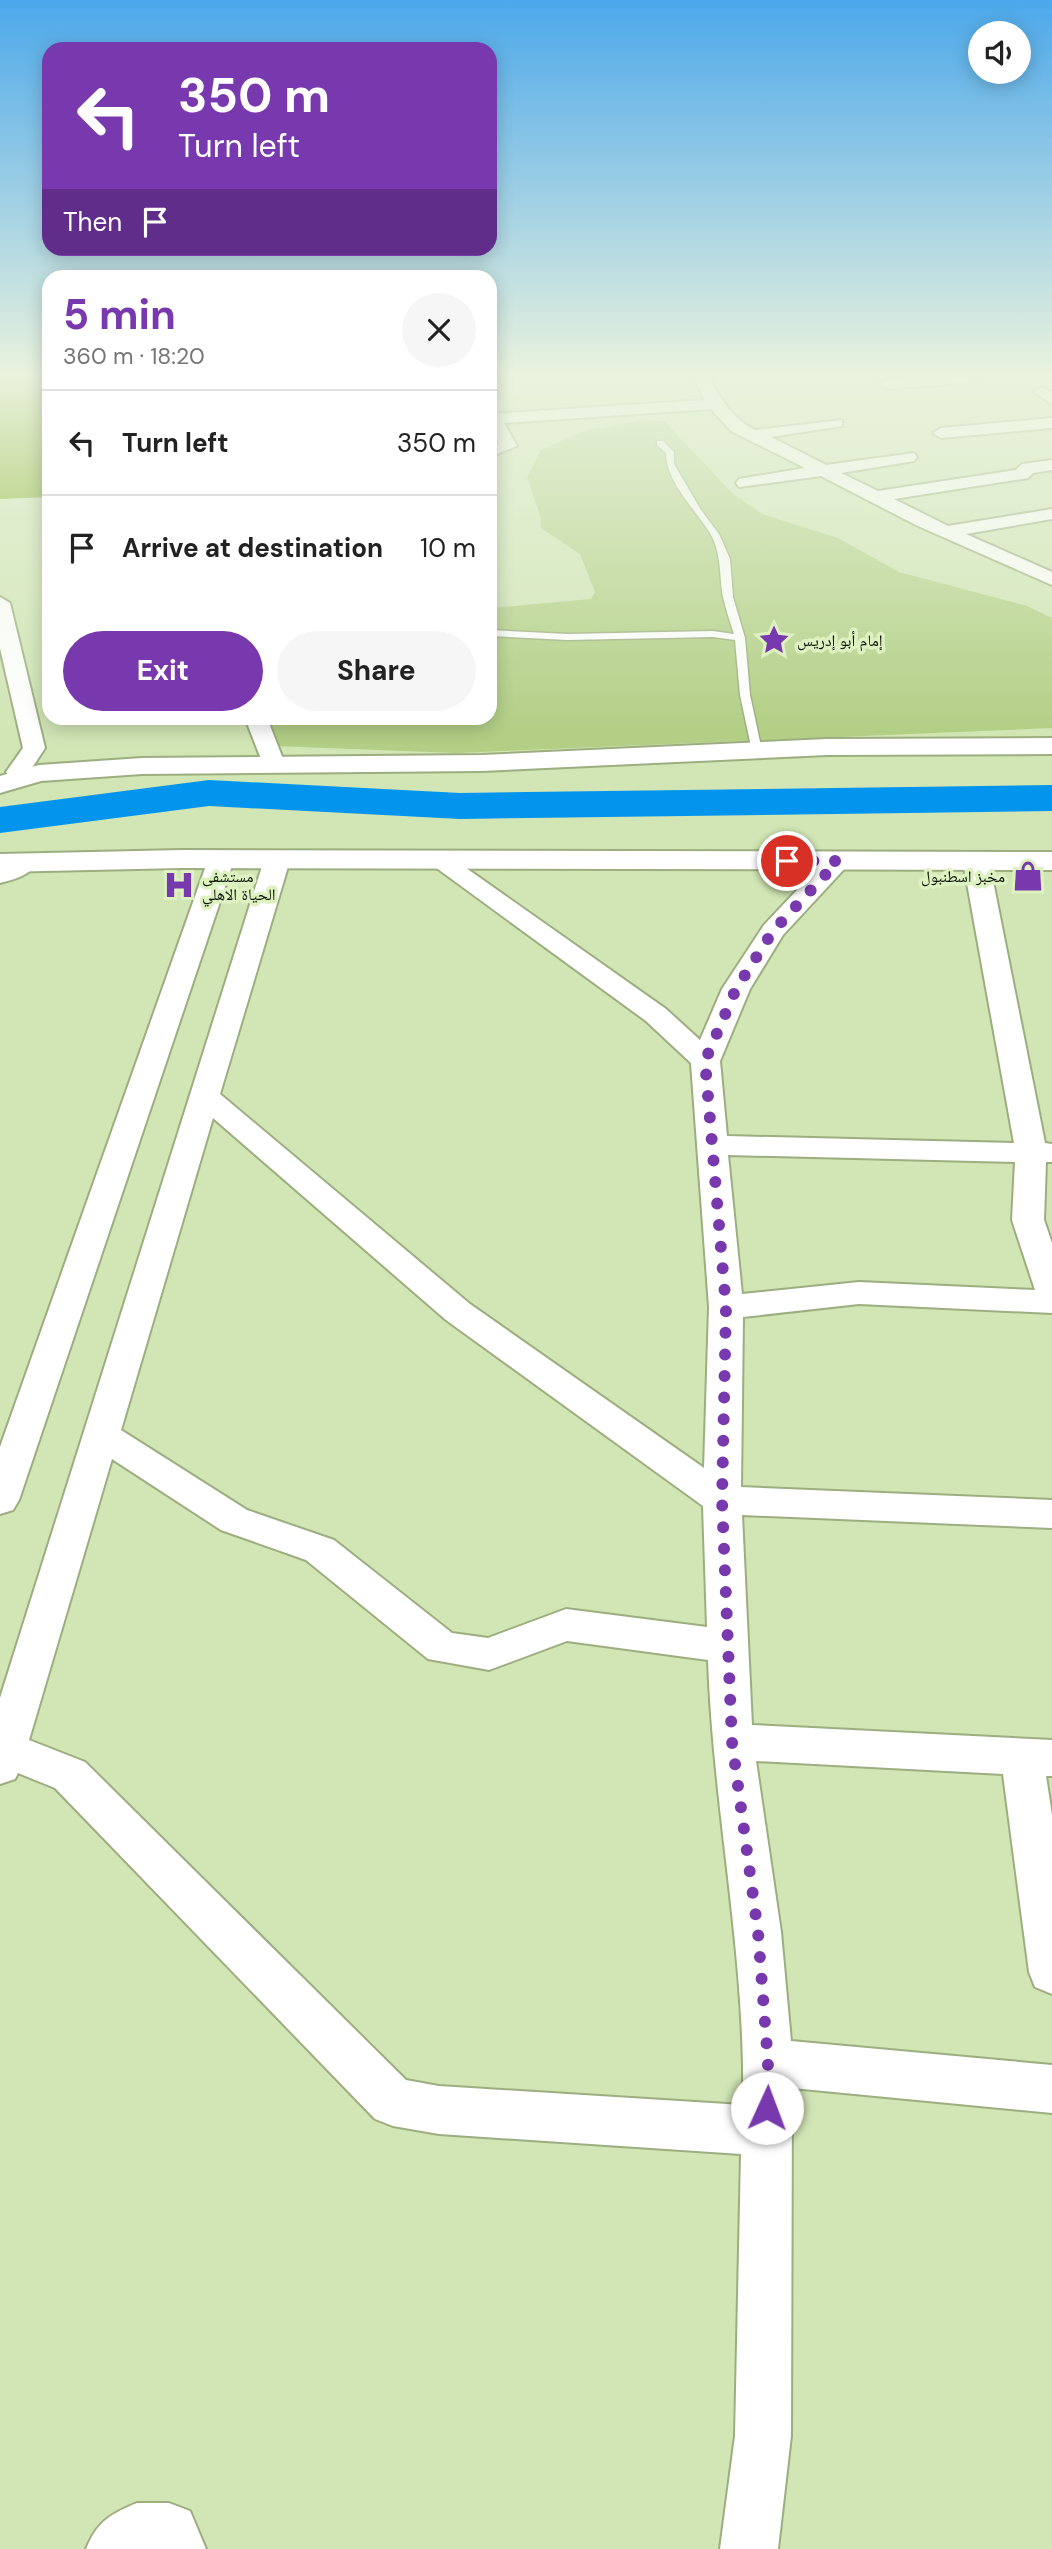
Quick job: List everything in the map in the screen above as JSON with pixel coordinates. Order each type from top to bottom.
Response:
[{"type":"street","points":[[876,497],[883,496]]},
{"type":"street","points":[[876,497],[1052,579]]},
{"type":"street","points":[[949,531],[1051,515]]},
{"type":"street","points":[[0,603],[34,748],[14,775]]},
{"type":"street","points":[[259,725],[273,764]]},
{"type":"street","points":[[14,775],[142,766],[482,763],[757,751],[1052,746]]},
{"type":"street","points":[[0,1500],[7,1457],[221,860]]},
{"type":"street","points":[[8,866],[221,860],[1052,861]]},
{"type":"street","points":[[277,860],[3,1758],[70,1775],[393,2102],[439,2110],[766,2131]]},
{"type":"street","points":[[440,861],[656,1015],[705,1061]]},
{"type":"street","points":[[749,2549],[763,2436],[768,2062],[758,1932],[732,1742],[722,1500],[726,1307],[705,1061],[736,989],[773,931],[838,861]]},
{"type":"street","points":[[976,861],[1042,1153],[1028,1220],[1052,1291]]},
{"type":"street","points":[[205,1097],[458,1312],[722,1500],[1052,1514]]},
{"type":"street","points":[[712,1145],[1042,1153]]},
{"type":"street","points":[[726,1307],[859,1293],[1052,1302]]},
{"type":"street","points":[[102,1435],[234,1520],[320,1550],[442,1648],[489,1654],[566,1625],[728,1646]]},
{"type":"street","points":[[732,1742],[1037,1757],[1052,1972]]},
{"type":"street","points":[[768,2062],[1052,2089]]},
{"type":"street","points":[[115,2549],[137,2532],[169,2532],[177,2549]]},
{"type":"lane","points":[[688,496],[715,534],[725,559],[728,597],[740,638],[745,695],[757,751]]},
{"type":"lane","points":[[497,633],[567,637],[713,634],[740,638]]},
{"type":"green space","points":[[0,496],[42,496],[42,497],[0,499]]},
{"type":"green space","points":[[533,496],[736,496],[762,514],[838,538],[899,572],[1027,606],[1052,618],[1052,728],[456,753],[274,746],[270,725],[497,725],[497,607],[591,599],[595,592],[580,554],[541,528],[541,518]]},
{"type":"waterway","points":[[0,820],[209,793],[460,806],[1052,798]]},
{"type":"place","name":"إمام أبو إدريس","points":[[774,640]]},
{"type":"place","name":"مخبز اسطنبول","points":[[1028,876]]},
{"type":"place","name":"مستشفى الحياة الاهلي","points":[[179,885]]},
{"type":"route","points":[[767,2108],[768,2062],[758,1932],[732,1742],[722,1500],[726,1307],[705,1061],[736,989],[773,931],[838,861],[787,861]]}]
